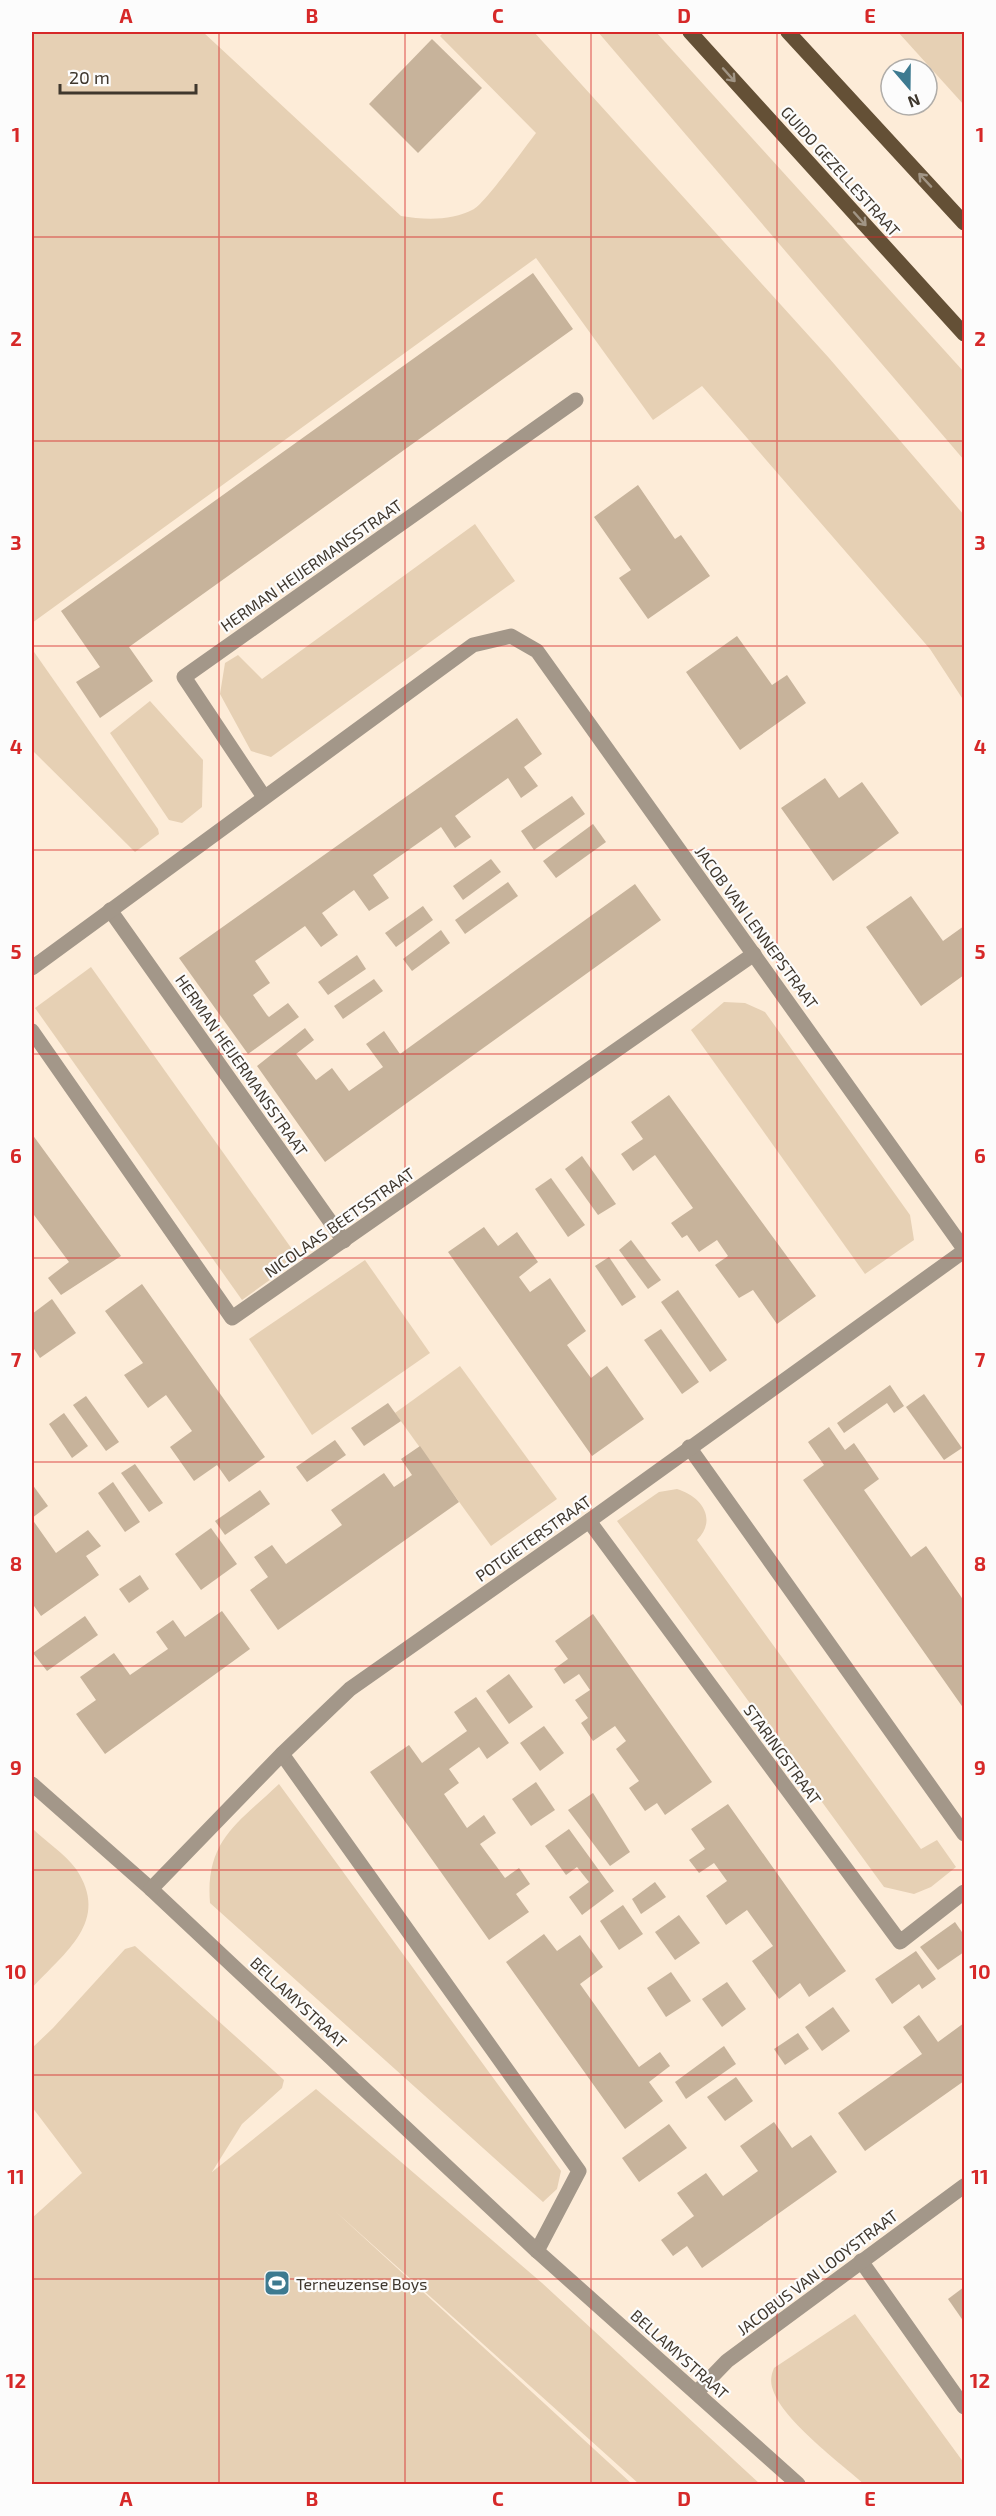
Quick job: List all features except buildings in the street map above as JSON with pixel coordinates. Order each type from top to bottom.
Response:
[{"type":"main road","name":"GUIDO GEZELLESTRAAT","points":[[690,32],[964,334]]},
{"type":"main road","points":[[788,32],[964,223]]},
{"type":"street","name":"HERMAN HEIJERMANSSTRAAT","points":[[264,797],[184,677],[576,400]]},
{"type":"street","name":"JACOB VAN LENNEPSTRAAT","points":[[264,797],[473,645],[511,636],[537,651],[964,1250]]},
{"type":"street","points":[[32,968],[264,797]]},
{"type":"street","name":"HERMAN HEIJERMANSSTRAAT","points":[[110,910],[344,1241]]},
{"type":"street","name":"NICOLAAS BEETSSTRAAT","points":[[32,1031],[232,1318],[754,954]]},
{"type":"street","name":"POTGIETERSTRAAT","points":[[151,1889],[282,1754],[350,1689],[589,1521],[964,1250]]},
{"type":"street","points":[[689,1447],[964,1834]]},
{"type":"street","name":"STARINGSTRAAT","points":[[589,1521],[900,1942],[964,1892]]},
{"type":"street","points":[[282,1754],[579,2171],[537,2251]]},
{"type":"street","name":"BELLAMYSTRAAT","points":[[32,1784],[151,1889],[537,2251],[798,2484]]},
{"type":"street","name":"JACOBUS VAN LOOYSTRAAT","points":[[697,2392],[727,2361],[964,2186]]},
{"type":"street","points":[[861,2261],[964,2407]]},
{"type":"shaded area","points":[[32,32],[203,32],[401,216],[429,219],[457,216],[479,205],[536,133],[440,36],[444,32],[534,32],[829,358],[964,515],[964,701],[930,649],[702,386],[653,420],[536,258],[32,623]]},
{"type":"shaded area","points":[[598,32],[656,32],[964,372],[964,460]]},
{"type":"shaded area","points":[[898,32],[964,32],[964,105],[939,77],[939,57],[921,57]]},
{"type":"shaded area","points":[[475,524],[515,581],[271,757],[251,751],[220,694],[225,663],[238,655],[262,679]]},
{"type":"shaded area","points":[[32,649],[158,829],[159,834],[135,852],[32,750]]},
{"type":"shaded area","points":[[150,701],[203,760],[202,807],[182,823],[169,820],[110,733]]},
{"type":"shaded area","points":[[91,967],[299,1259],[242,1300],[35,1008]]},
{"type":"shaded area","points":[[724,1002],[745,1003],[765,1012],[910,1215],[914,1240],[865,1274],[691,1030]]},
{"type":"shaded area","points":[[365,1260],[430,1353],[312,1435],[249,1339]]},
{"type":"shaded area","points":[[460,1366],[557,1499],[491,1546],[395,1413]]},
{"type":"shaded area","points":[[677,1489],[693,1497],[704,1509],[706,1524],[697,1540],[921,1849],[937,1840],[956,1867],[931,1887],[914,1894],[884,1887],[617,1521],[659,1492]]},
{"type":"shaded area","points":[[279,1784],[561,2171],[557,2189],[543,2202],[210,1903],[210,1881],[213,1863],[219,1848],[238,1822]]},
{"type":"shaded area","points":[[32,1828],[76,1869],[86,1888],[89,1904],[80,1934],[58,1962],[32,1988]]},
{"type":"shaded area","points":[[135,1946],[284,2080],[282,2088],[242,2124],[212,2172],[316,2089],[542,2283],[760,2484],[639,2484],[335,2211],[632,2484],[32,2484],[32,2218],[82,2173],[32,2107],[32,2048],[125,1949]]},
{"type":"shaded area","points":[[855,2314],[964,2463],[964,2484],[864,2484],[799,2427],[779,2402],[771,2384],[774,2368]]},
{"type":"place","name":"Terneuzense Boys","points":[[277,2283]]}]
